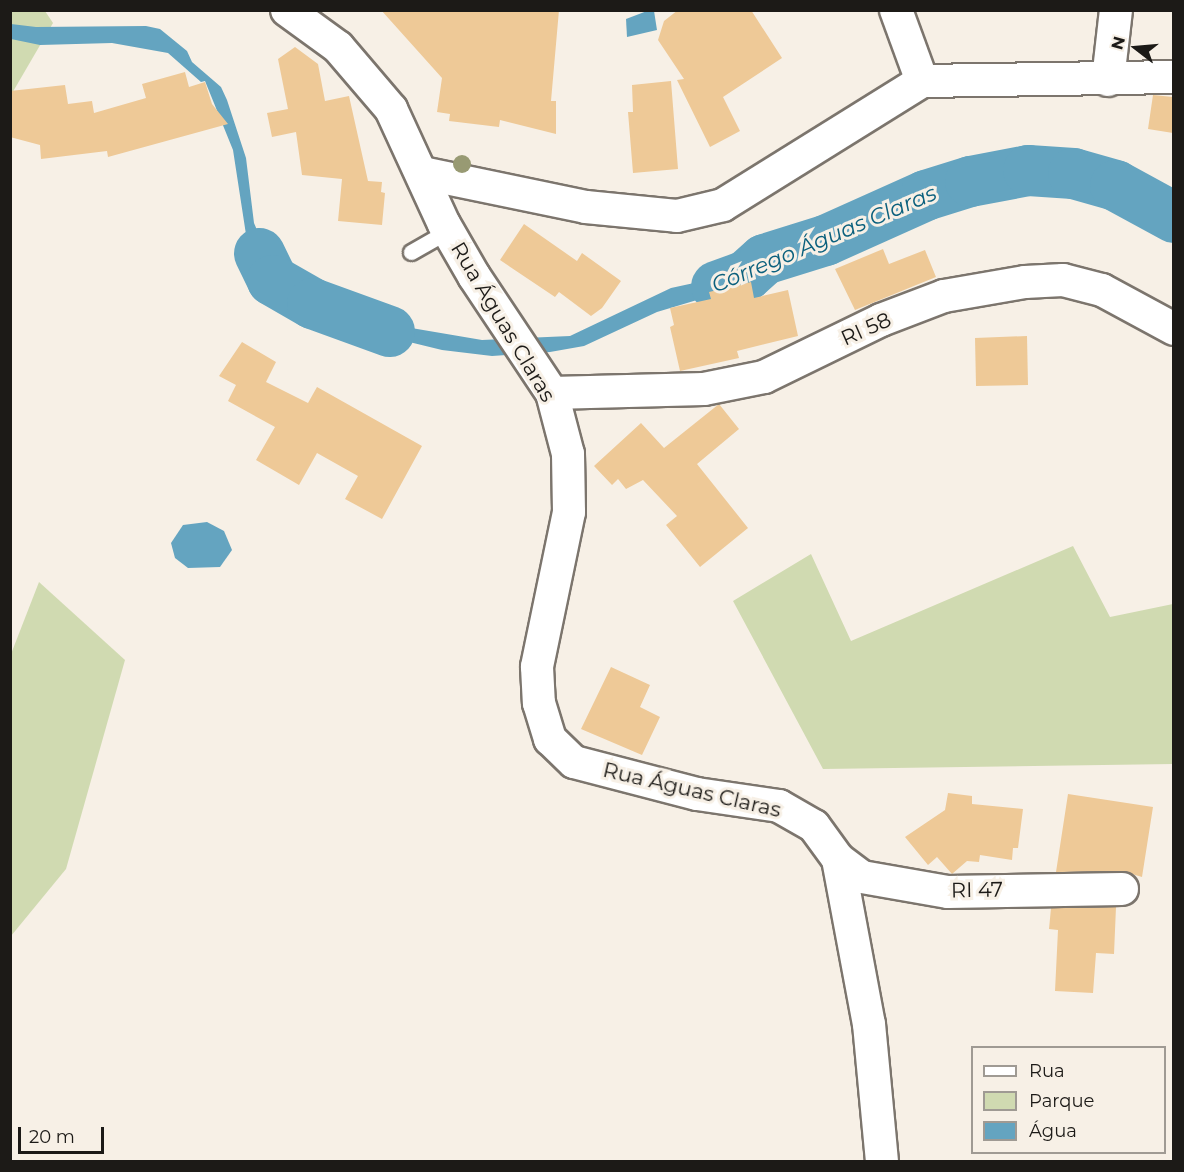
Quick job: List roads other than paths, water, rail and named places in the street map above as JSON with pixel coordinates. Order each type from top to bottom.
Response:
[{"type":"street","name":"Rua Águas Claras","points":[[287,10],[338,47],[369,79],[391,109],[448,231],[507,330],[552,393],[568,454],[569,512],[537,667],[539,703],[550,739],[574,762],[697,794],[779,806],[814,826],[838,859],[869,1024],[882,1161]]},
{"type":"street","points":[[896,10],[922,81]]},
{"type":"street","points":[[1108,80],[1116,10]]},
{"type":"street","points":[[422,173],[586,207],[677,216],[723,205],[922,81],[1108,80],[1173,77]]},
{"type":"street","name":"RI 58","points":[[552,393],[704,389],[764,377],[881,320],[944,296],[1025,282],[1063,280],[1102,290],[1173,329]]},
{"type":"street","name":"RI 47","points":[[838,859],[862,877],[948,892],[1122,889]]},
{"type":"lane","points":[[411,252],[448,231]]},
{"type":"water","points":[[647,11],[654,11],[657,30],[627,37],[626,19]]},
{"type":"water","points":[[11,24],[36,27],[146,26],[160,29],[187,51],[192,62],[221,87],[227,100],[246,158],[254,223],[275,272],[313,297],[300,303],[266,280],[247,241],[233,150],[205,81],[201,82],[168,53],[112,43],[40,45],[11,39]]},
{"type":"water","points":[[778,254],[766,260],[756,276],[708,291],[707,297],[657,312],[584,346],[550,352],[492,356],[442,350],[356,329],[316,311],[330,304],[376,322],[482,340],[570,336],[671,288],[731,275],[766,255]]},
{"type":"water","points":[[207,522],[224,531],[232,550],[220,567],[188,568],[175,558],[171,543],[183,525]]},
{"type":"waterway","name":"Córrego Águas Claras","points":[[716,286],[746,275],[764,259],[825,240],[925,195],[970,181],[1028,170],[1073,173],[1115,185],[1174,217]]},
{"type":"waterway","name":"Córrego Águas Claras","points":[[259,253],[272,280],[312,303],[389,331]]}]
